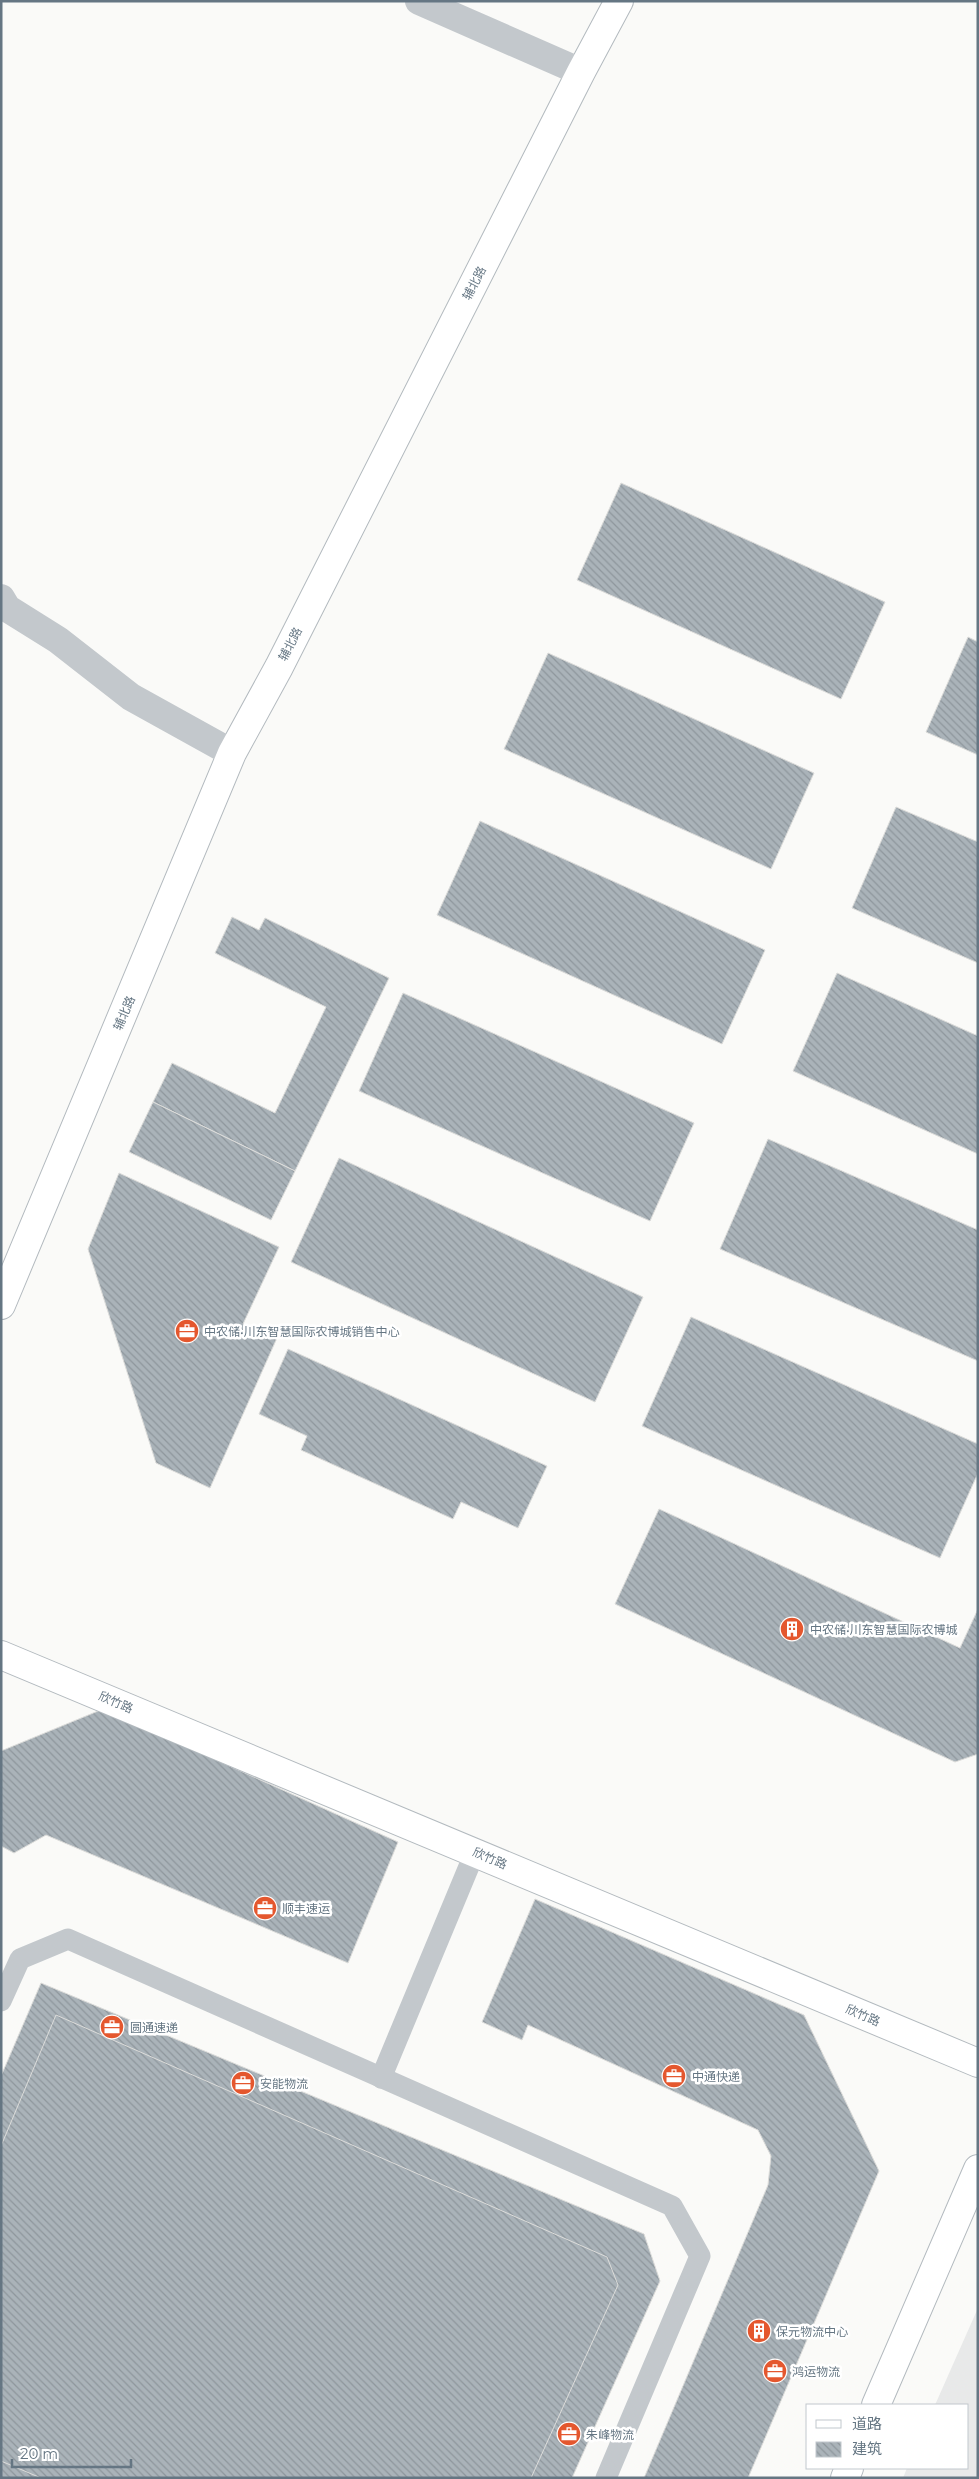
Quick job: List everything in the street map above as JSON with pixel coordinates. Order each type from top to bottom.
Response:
[{"type":"street","points":[[419,1],[580,72]]},
{"type":"street","name":"辅北路","points":[[1,1305],[232,752],[279,667],[580,72],[619,1]]},
{"type":"street","points":[[1,598],[7,608],[58,640],[131,697],[232,752]]},
{"type":"street","name":"欣竹路","points":[[1,1654],[978,2063]]},
{"type":"street","points":[[876,2404],[978,2168]]},
{"type":"lane","points":[[381,2078],[475,1852]]},
{"type":"lane","points":[[1,2001],[20,1959],[68,1939],[672,2206],[700,2256],[606,2478]]},
{"type":"shaded area","points":[[978,2308],[978,2478],[903,2478],[907,2469],[969,2469],[969,2404],[935,2404]]},
{"type":"building","points":[[621,483],[885,602],[841,699],[577,580]]},
{"type":"building","points":[[968,637],[978,642],[978,755],[926,732]]},
{"type":"building","points":[[548,653],[814,773],[771,869],[504,749]]},
{"type":"building","points":[[896,807],[978,842],[978,963],[852,908]]},
{"type":"building","points":[[480,821],[765,950],[722,1044],[437,915]]},
{"type":"building","points":[[232,917],[259,930],[265,918],[389,978],[295,1171],[153,1102],[172,1063],[275,1113],[326,1007],[215,953]]},
{"type":"building","points":[[837,973],[978,1036],[978,1154],[793,1071]]},
{"type":"building","points":[[403,993],[694,1123],[650,1221],[359,1091]]},
{"type":"building","points":[[153,1102],[295,1171],[271,1220],[129,1152]]},
{"type":"building","points":[[768,1139],[978,1230],[978,1361],[720,1249]]},
{"type":"building","points":[[339,1158],[643,1297],[595,1402],[291,1262]]},
{"type":"building","name":"中农储•川东智慧国际农博城销售中心","points":[[119,1173],[279,1247],[243,1324],[277,1338],[210,1488],[156,1463],[88,1249]]},
{"type":"building","points":[[691,1317],[978,1444],[978,1473],[940,1558],[642,1426]]},
{"type":"building","points":[[288,1349],[547,1466],[518,1528],[461,1502],[453,1519],[301,1450],[307,1436],[259,1414]]},
{"type":"building","name":"中农储•川东智慧国际农博城","points":[[659,1509],[960,1648],[978,1609],[978,1754],[955,1762],[615,1604]]},
{"type":"building","points":[[103,1709],[398,1842],[348,1963],[46,1835],[14,1853],[1,1846],[1,1751]]},
{"type":"building","name":"保元物流中心","points":[[535,1899],[804,2015],[879,2171],[748,2478],[644,2478],[768,2185],[771,2156],[758,2130],[528,2025],[522,2040],[482,2022]]},
{"type":"building","points":[[41,1983],[644,2234],[660,2281],[572,2478],[1,2478],[1,2076]]},
{"type":"building","points":[[56,2015],[607,2257],[618,2285],[531,2478],[41,2478],[1,2461],[1,2146]]},
{"type":"place","name":"中农储•川东智慧国际农博城销售中心","points":[[187,1331]]},
{"type":"place","name":"中农储•川东智慧国际农博城","points":[[792,1629]]},
{"type":"place","name":"顺丰速运","points":[[265,1908]]},
{"type":"place","name":"圆通速递","points":[[112,2027]]},
{"type":"place","name":"中通快递","points":[[674,2076]]},
{"type":"place","name":"安能物流","points":[[243,2083]]},
{"type":"place","name":"保元物流中心","points":[[759,2331]]},
{"type":"place","name":"鸿运物流","points":[[775,2371]]},
{"type":"place","name":"朱峰物流","points":[[569,2434]]}]
